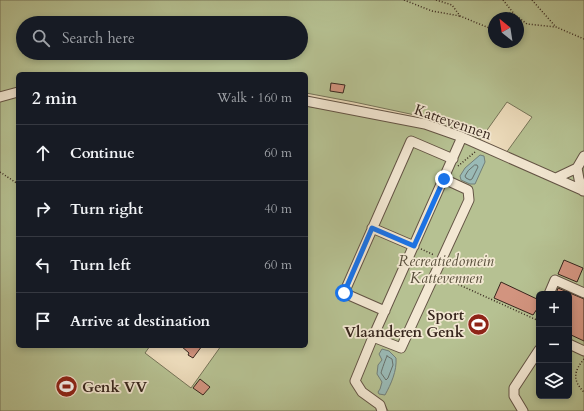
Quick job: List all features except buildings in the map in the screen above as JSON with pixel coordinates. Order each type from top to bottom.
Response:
[{"type":"street","points":[[0,97],[16,93]]},
{"type":"street","name":"Kattevennen","points":[[308,101],[425,124],[462,137],[584,191]]},
{"type":"street","points":[[382,411],[380,405],[362,392],[355,381],[462,137]]},
{"type":"street","points":[[385,311],[344,293],[372,228],[411,141],[453,159]]},
{"type":"street","points":[[556,178],[577,168],[583,158]]},
{"type":"street","points":[[577,168],[579,179],[584,191]]},
{"type":"street","points":[[373,337],[401,348],[470,200],[468,190],[444,179]]},
{"type":"street","points":[[372,228],[414,246]]},
{"type":"street","points":[[550,291],[555,280],[584,293]]},
{"type":"street","points":[[572,345],[584,351]]},
{"type":"street","points":[[523,411],[514,396],[514,388],[536,355]]},
{"type":"path","points":[[404,0],[432,11],[460,16],[488,28]]},
{"type":"path","points":[[436,0],[452,5],[460,16]]},
{"type":"path","points":[[503,0],[513,12]]},
{"type":"path","points":[[532,0],[556,27]]},
{"type":"path","points":[[524,22],[527,24],[556,27],[584,39]]},
{"type":"path","points":[[0,172],[16,183]]},
{"type":"path","points":[[414,246],[442,259]]},
{"type":"path","points":[[435,274],[536,320]]},
{"type":"path","points":[[584,359],[576,368],[576,378],[584,392]]},
{"type":"green space","name":"Recreatiedomein Kattevennen","points":[[0,0],[584,0],[584,411],[388,411],[385,405],[376,409],[377,411],[0,411],[0,101],[16,97],[16,348],[149,348],[145,353],[191,388],[220,348],[308,348],[308,106],[414,124],[506,153],[532,117],[507,102],[480,140],[443,126],[429,118],[308,93],[308,72],[16,72],[16,90],[0,95]]},
{"type":"water","points":[[480,155],[484,156],[485,162],[475,184],[470,184],[461,180],[460,176],[465,168]]},
{"type":"water","points":[[382,349],[389,351],[396,358],[395,373],[385,395],[379,394],[378,392],[382,382],[377,374],[378,365],[382,360],[379,354]]},
{"type":"place","name":"Sport Vlaanderen Genk","points":[[479,324]]},
{"type":"place","name":"Genk VV","points":[[66,387]]},
{"type":"route","points":[[344,293],[372,228],[414,246],[444,179]]}]
